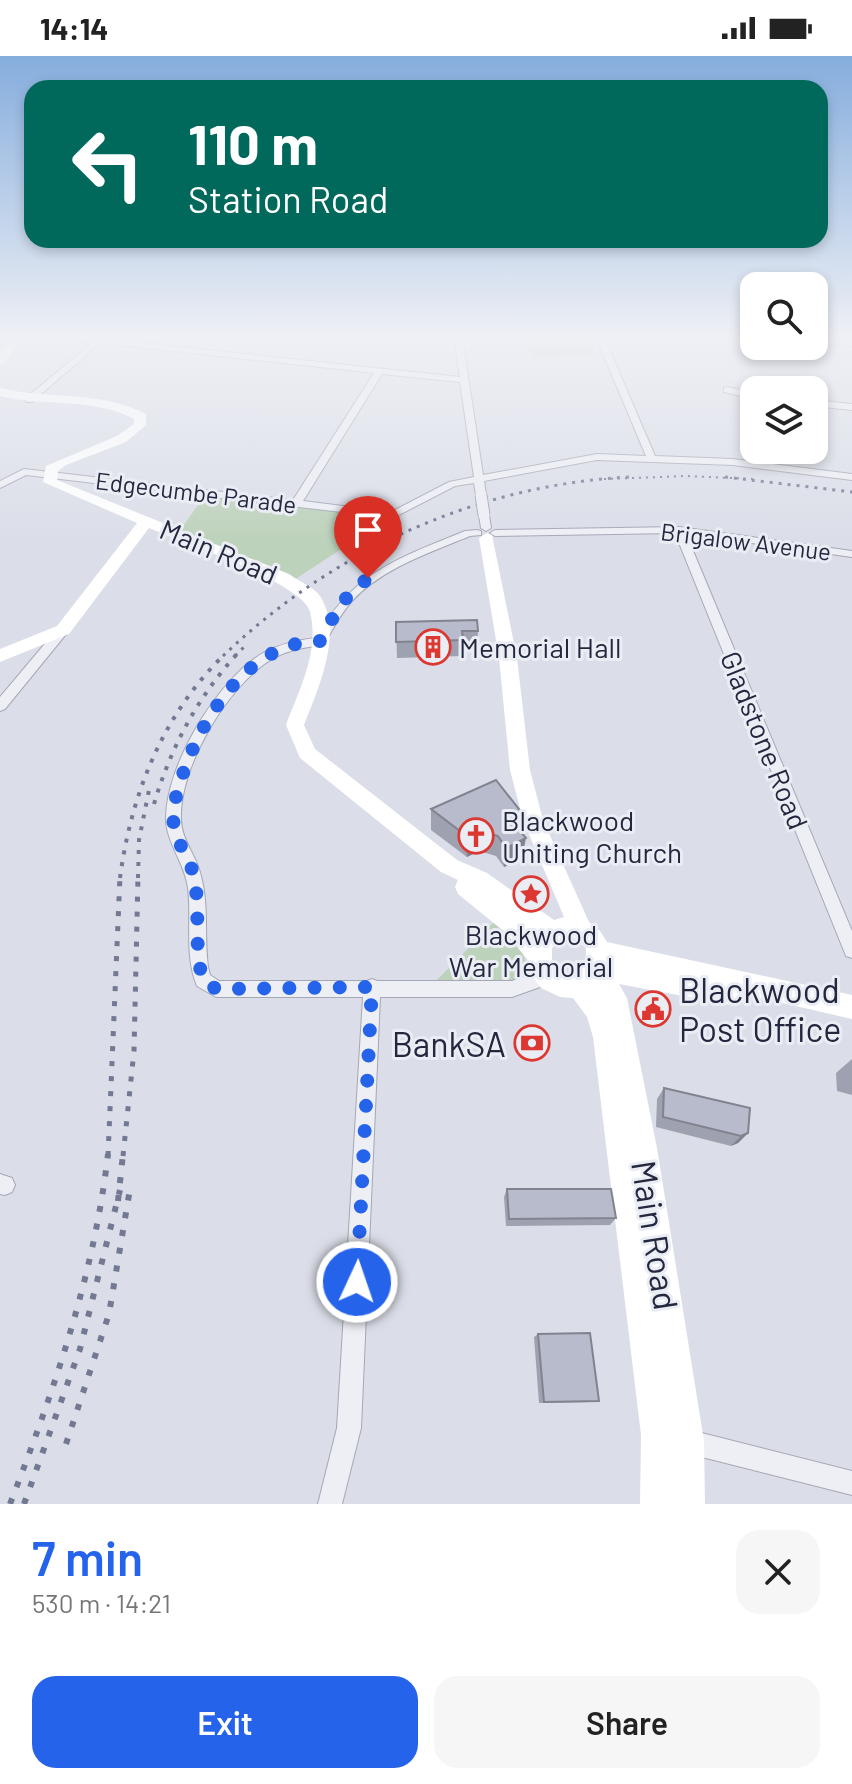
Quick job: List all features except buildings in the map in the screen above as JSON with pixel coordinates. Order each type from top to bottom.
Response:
[{"type":"main road","points":[[51,479],[67,457],[128,436],[140,425],[141,417],[133,411],[95,405]]},
{"type":"main road","points":[[51,479],[71,476]]},
{"type":"main road","name":"Main Road","points":[[51,479],[303,589],[313,598],[319,613],[317,667],[295,725],[307,753],[449,866],[469,890],[514,926],[537,953]]},
{"type":"main road","points":[[0,656],[63,630],[147,520]]},
{"type":"main road","points":[[486,529],[508,658],[520,770],[533,820],[582,932],[593,969]]},
{"type":"main road","name":"Main Road","points":[[449,866],[479,880],[552,930]]},
{"type":"main road","points":[[566,895],[552,930],[540,941],[537,953],[539,964],[548,976],[563,984],[593,969],[852,1007]]},
{"type":"main road","points":[[552,930],[568,928],[582,932]]},
{"type":"main road","points":[[593,969],[647,977],[852,1020]]},
{"type":"main road","name":"Main Road","points":[[593,969],[615,998],[643,1148],[673,1438],[657,1504]]},
{"type":"main road","name":"Main Road","points":[[593,969],[673,1438],[688,1504]]},
{"type":"main road","points":[[615,998],[647,977]]},
{"type":"street","points":[[296,504],[358,405]]},
{"type":"street","points":[[468,405],[486,529]]},
{"type":"street","points":[[629,405],[651,457]]},
{"type":"street","points":[[829,405],[852,407]]},
{"type":"street","name":"Edgecumbe Parade","points":[[71,476],[393,515],[452,484],[597,457],[733,462],[852,477]]},
{"type":"street","points":[[0,485],[24,472],[51,479]]},
{"type":"street","name":"Brigalow Avenue","points":[[320,641],[341,603],[368,578],[469,533],[486,529],[679,530],[852,554]]},
{"type":"street","name":"Gladstone Road","points":[[679,530],[852,951]]},
{"type":"street","points":[[0,706],[63,630]]},
{"type":"street","points":[[320,641],[280,647],[228,690],[198,741],[175,802],[174,827],[180,850],[193,875],[198,965],[203,980],[216,989],[512,989],[548,976]]},
{"type":"street","points":[[330,1504],[349,1428],[372,987]]},
{"type":"street","points":[[673,1438],[852,1483]]},
{"type":"green space","points":[[206,494],[393,515],[291,582],[178,533]]},
{"type":"green space","points":[[497,919],[521,949],[531,977],[512,983],[436,981]]},
{"type":"railway","points":[[613,479],[629,477]]},
{"type":"railway","points":[[725,477],[735,478]]},
{"type":"railway","points":[[613,479],[735,478]]},
{"type":"railway","points":[[735,478],[754,479]]},
{"type":"railway","points":[[735,478],[852,492]]},
{"type":"railway","points":[[604,479],[613,479]]},
{"type":"railway","points":[[224,656],[266,618],[311,585],[359,555],[410,530],[462,509],[517,494],[613,479]]},
{"type":"railway","points":[[237,654],[244,647]]},
{"type":"railway","points":[[154,804],[187,724],[237,654]]},
{"type":"railway","points":[[120,878],[132,816],[153,757],[184,702],[224,656]]},
{"type":"railway","points":[[138,878],[139,840],[149,790]]},
{"type":"railway","points":[[108,1156],[120,876]]},
{"type":"railway","points":[[123,1156],[134,1051],[138,876]]},
{"type":"railway","points":[[10,1504],[70,1332],[93,1244],[108,1154]]},
{"type":"railway","points":[[119,1196],[123,1154]]},
{"type":"railway","points":[[66,1444],[109,1314],[130,1189]]},
{"type":"railway","points":[[119,1196],[120,1190]]},
{"type":"railway","points":[[24,1504],[80,1349],[119,1196]]},
{"type":"railway","points":[[118,1201],[119,1196]]},
{"type":"place","name":"Memorial Hall","points":[[433,647]]},
{"type":"place","name":"Blackwood Uniting Church","points":[[476,836]]},
{"type":"place","name":"Blackwood War Memorial","points":[[531,894]]},
{"type":"place","name":"Blackwood Post Office","points":[[653,1009]]},
{"type":"place","name":"BankSA","points":[[532,1043]]},
{"type":"route","points":[[357,1282],[372,987],[216,989],[203,980],[198,965],[193,875],[180,850],[174,827],[175,802],[198,741],[228,690],[280,647],[304,640],[320,641],[341,603],[368,578]]}]
